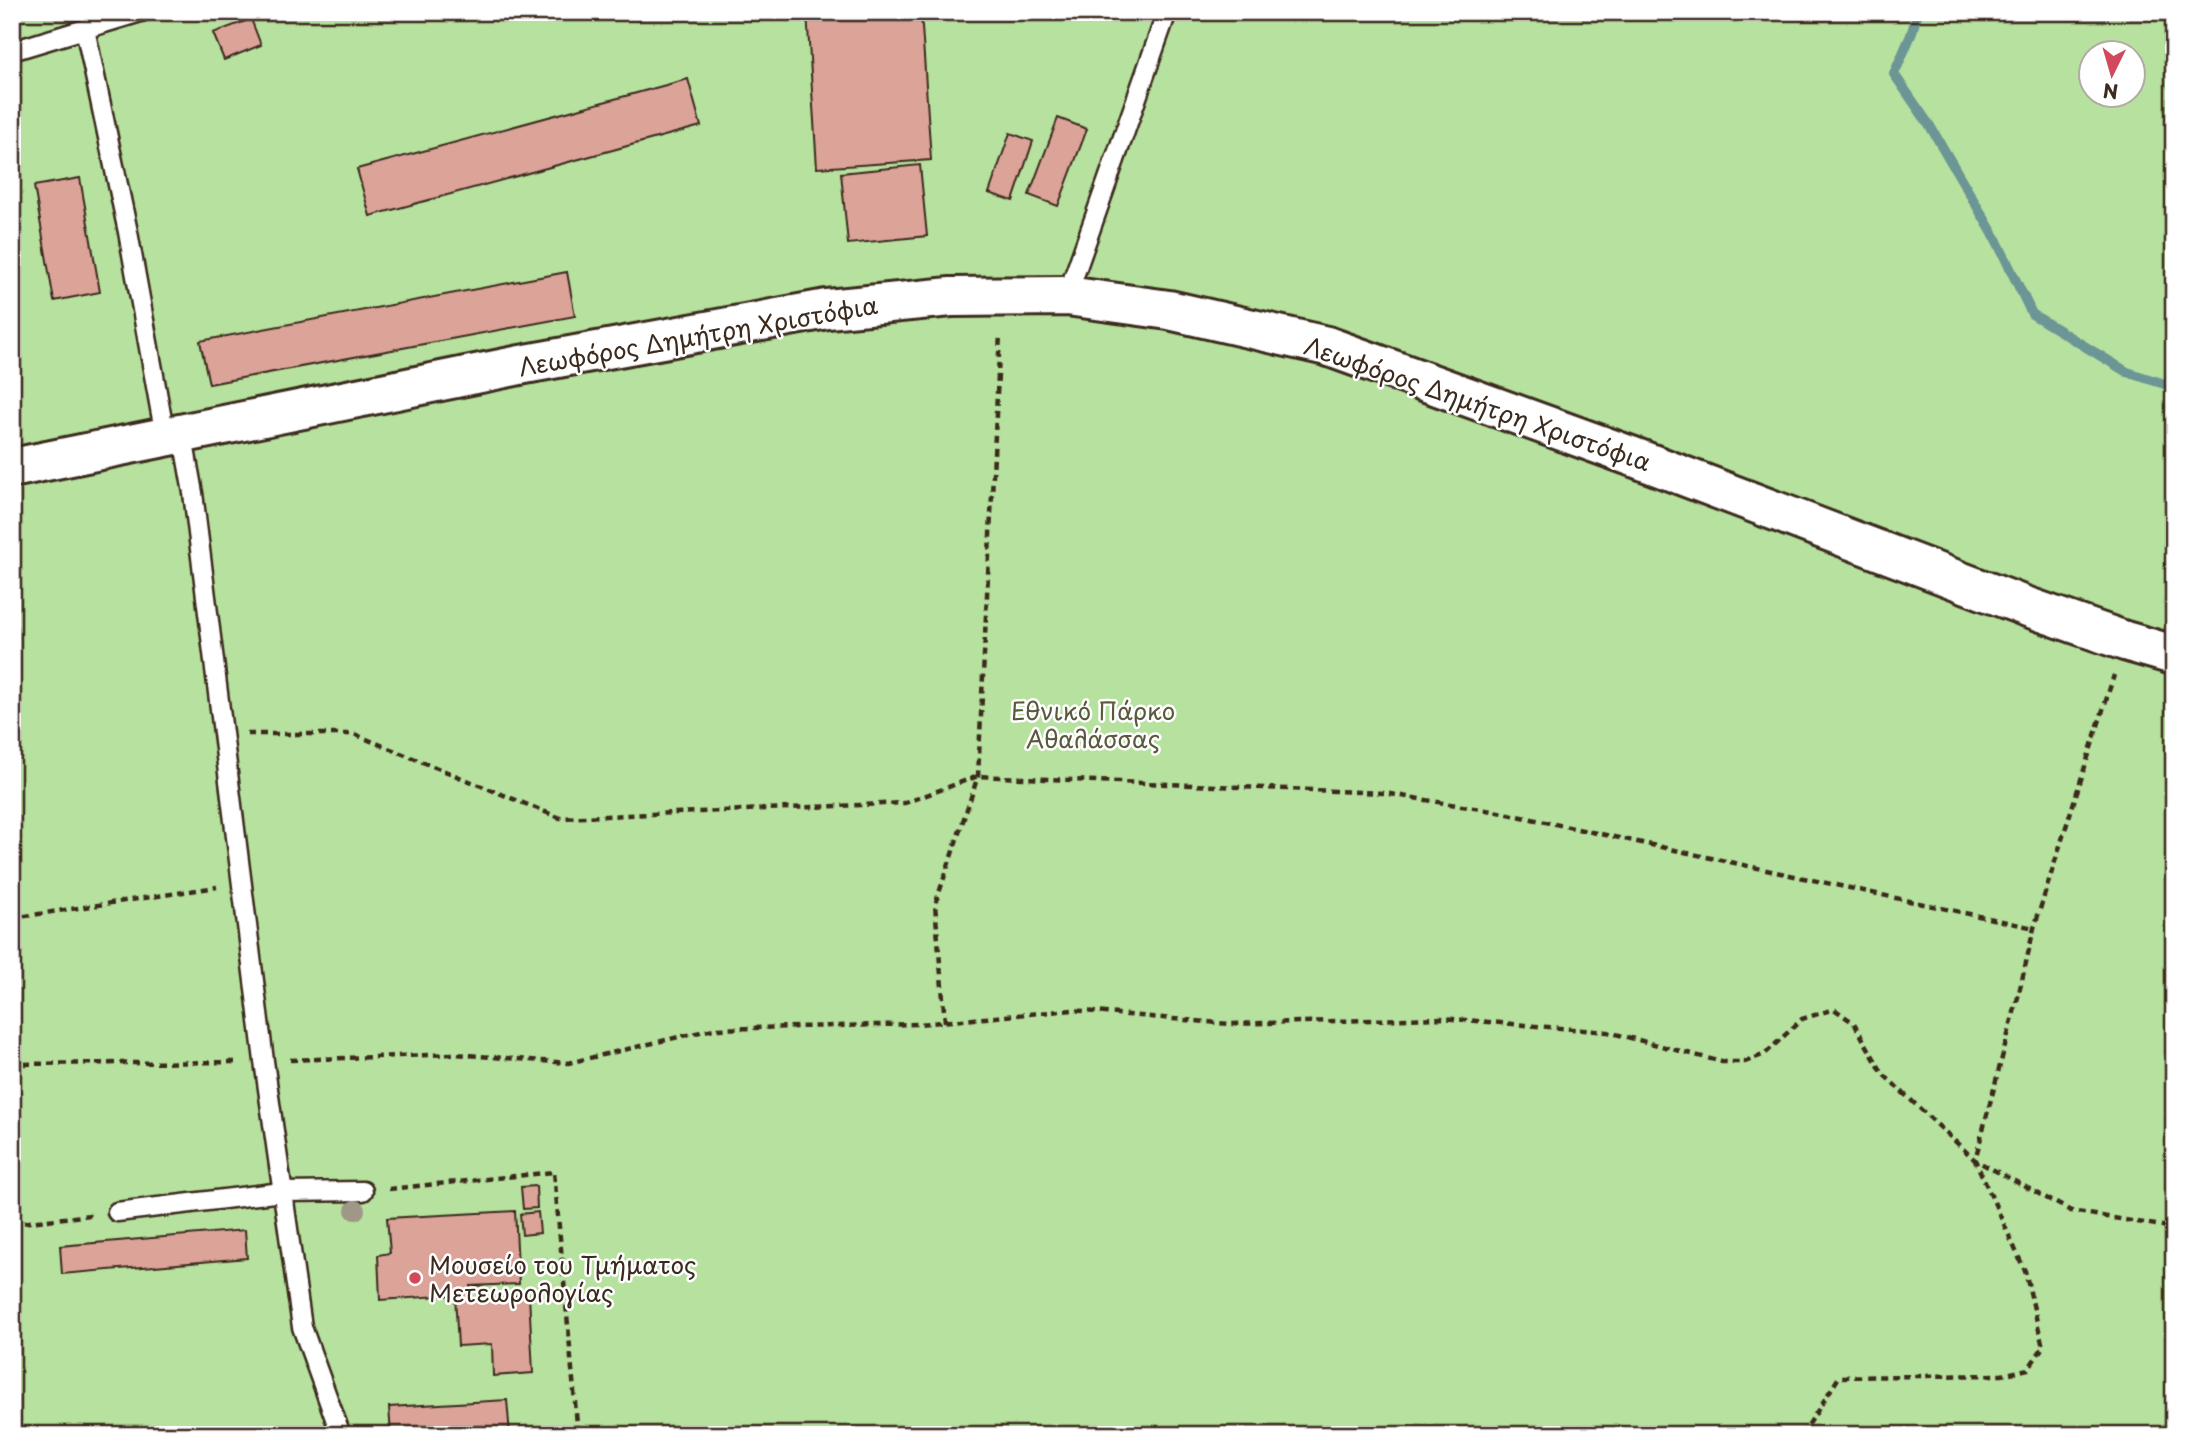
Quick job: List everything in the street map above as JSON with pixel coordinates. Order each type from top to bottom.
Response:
[{"type":"main road","name":"Λεωφόρος Δημήτρη Χριστόφια","points":[[12,468],[520,365],[827,309],[951,297],[1068,296],[1168,310],[1327,346],[1631,456],[2025,606],[2174,655]]},
{"type":"lane","points":[[12,51],[141,12]]},
{"type":"lane","points":[[1068,296],[1167,12]]},
{"type":"lane","points":[[85,29],[174,434],[193,493],[264,1061],[302,1327],[341,1435]]},
{"type":"lane","points":[[117,1212],[282,1192],[363,1191]]},
{"type":"path","points":[[945,1022],[935,905],[978,776],[1002,296]]},
{"type":"path","points":[[1802,1435],[1839,1377],[2002,1375],[2028,1369],[2043,1347],[2025,1271],[1975,1160],[2034,928],[2125,641]]},
{"type":"path","points":[[222,733],[354,734],[560,818],[905,803],[978,776],[1384,793],[1504,813],[2034,928]]},
{"type":"path","points":[[12,918],[242,884]]},
{"type":"path","points":[[12,1064],[264,1061],[455,1054],[568,1063],[713,1029],[945,1022],[1072,1010],[1230,1024],[1441,1018],[1608,1032],[1722,1062],[1745,1062],[1765,1054],[1802,1019],[1834,1009],[1853,1023],[1883,1074],[1975,1160],[2071,1211],[2174,1228]]},
{"type":"path","points":[[363,1191],[554,1172],[578,1435]]},
{"type":"path","points":[[12,1224],[117,1212]]},
{"type":"green space","name":"Εθνικό Πάρκο Αθαλάσσας","points":[[12,12],[2174,12],[2174,1435],[12,1435]]},
{"type":"building","points":[[807,12],[921,12],[931,160],[817,168]]},
{"type":"building","points":[[251,19],[261,45],[224,60],[213,33]]},
{"type":"building","points":[[688,79],[701,126],[370,216],[357,169]]},
{"type":"building","points":[[1058,118],[1087,129],[1058,206],[1029,195]]},
{"type":"building","points":[[1010,133],[1033,141],[1013,201],[989,193]]},
{"type":"building","points":[[920,165],[927,236],[848,244],[841,173]]},
{"type":"building","points":[[80,178],[100,292],[54,301],[34,186]]},
{"type":"building","points":[[567,272],[575,316],[209,384],[200,341]]},
{"type":"building","points":[[536,1186],[537,1208],[523,1209],[521,1187]]},
{"type":"building","points":[[515,1211],[519,1284],[470,1286],[471,1299],[529,1295],[533,1373],[493,1376],[492,1344],[458,1346],[455,1295],[380,1300],[378,1255],[390,1253],[387,1218]]},
{"type":"building","points":[[538,1212],[540,1233],[522,1235],[520,1214]]},
{"type":"building","points":[[245,1230],[247,1258],[62,1274],[60,1246]]},
{"type":"building","points":[[507,1400],[510,1435],[391,1435],[389,1407]]},
{"type":"waterway","points":[[1915,12],[1917,15],[1911,35],[1894,74],[1930,126],[1995,237],[2032,314],[2127,372],[2174,387]]},
{"type":"place","name":"Μουσείο του Τμήματος Μετεωρολογίας","points":[[415,1278]]}]
